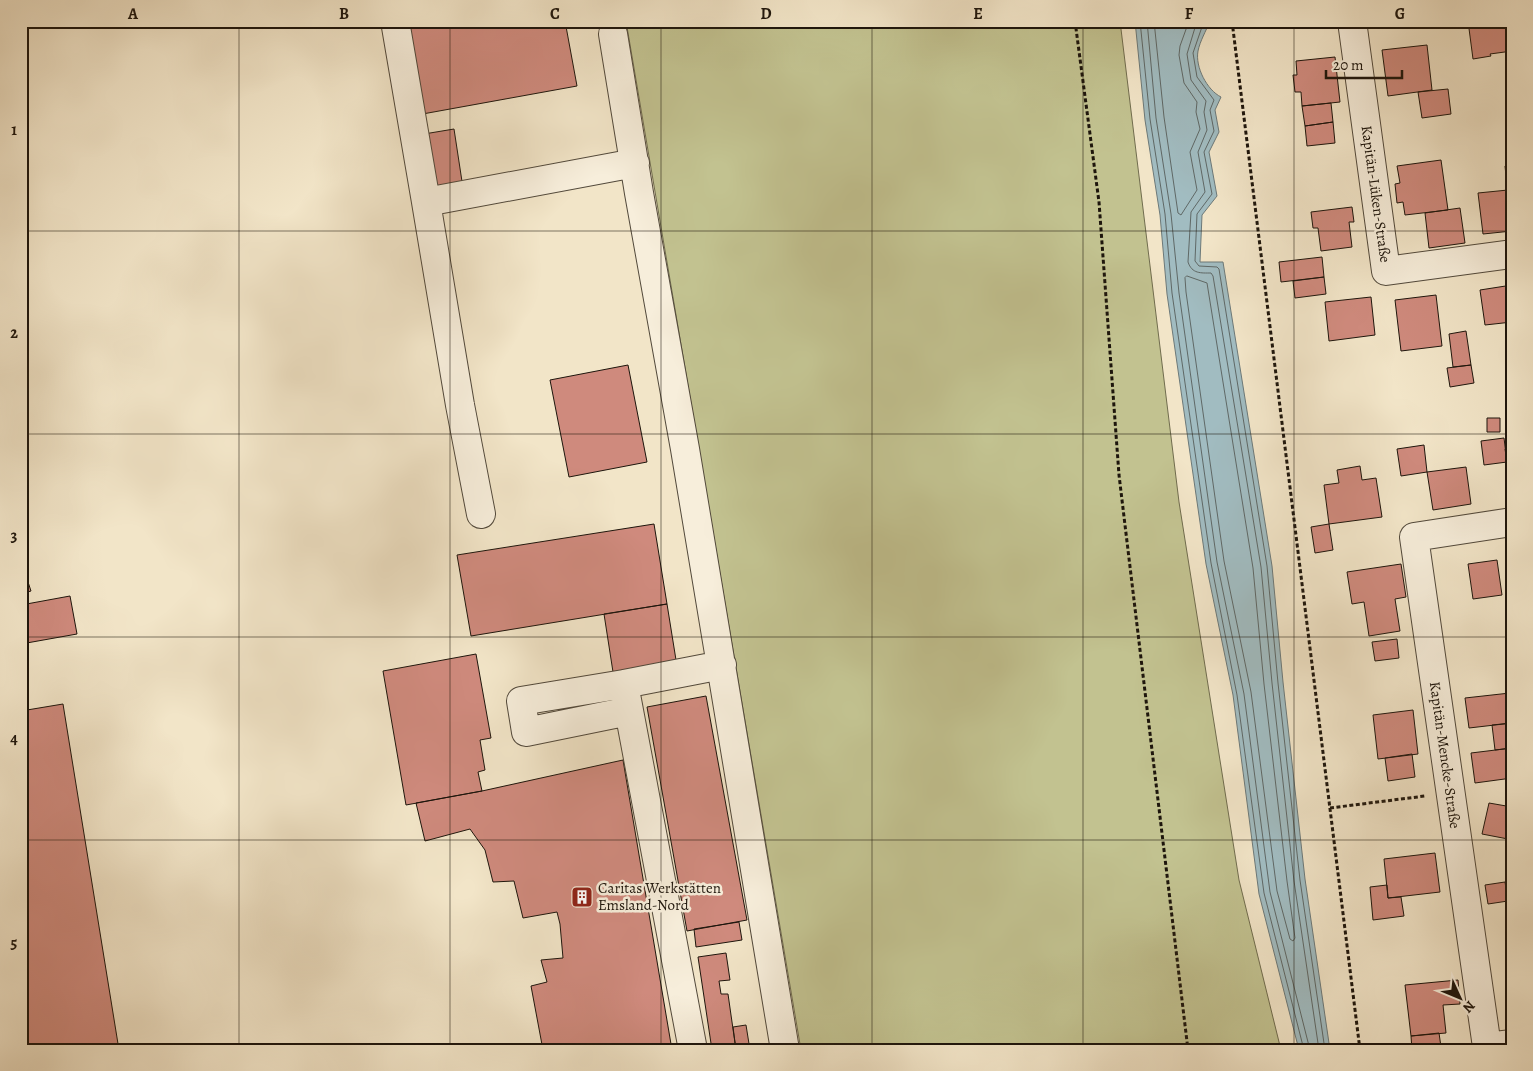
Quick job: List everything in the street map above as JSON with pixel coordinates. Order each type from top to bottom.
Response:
[{"type":"street","points":[[395,21],[460,405],[481,514]]},
{"type":"street","name":"Kapitän-Lüken-Straße","points":[[1352,21],[1386,271],[1512,254]]},
{"type":"street","points":[[613,34],[722,666],[785,1050]]},
{"type":"street","points":[[426,202],[634,163]]},
{"type":"street","name":"Kapitän-Mencke-Straße","points":[[1512,522],[1414,537],[1487,1047],[1512,1044]]},
{"type":"street","points":[[629,710],[526,732],[520,702],[722,666]]},
{"type":"street","points":[[624,684],[693,1050]]},
{"type":"path","points":[[1075,21],[1099,202],[1118,475],[1188,1050]]},
{"type":"path","points":[[1232,21],[1360,1050]]},
{"type":"path","points":[[1330,808],[1451,792]]},
{"type":"green space","points":[[626,21],[1120,21],[1179,502],[1239,880],[1281,1050],[801,1050]]},
{"type":"water","points":[[1135,21],[1210,21],[1198,51],[1198,64],[1207,84],[1221,97],[1215,110],[1219,132],[1209,152],[1217,196],[1202,215],[1200,262],[1223,262],[1272,566],[1305,879],[1330,1050],[1299,1050],[1259,894],[1233,695],[1206,564],[1167,294],[1160,215],[1145,120]]},
{"type":"building","points":[[322,21],[351,21],[323,26]]},
{"type":"building","points":[[401,21],[565,21],[577,86],[417,115]]},
{"type":"building","points":[[1468,21],[1512,21],[1512,51],[1473,59]]},
{"type":"building","points":[[1427,45],[1432,90],[1388,96],[1382,50]]},
{"type":"building","points":[[1335,57],[1340,102],[1302,106],[1301,92],[1295,92],[1293,75],[1297,75],[1296,61]]},
{"type":"building","points":[[1448,89],[1451,114],[1422,118],[1418,92]]},
{"type":"building","points":[[1331,103],[1333,122],[1305,126],[1302,106]]},
{"type":"building","points":[[1333,122],[1335,143],[1307,146],[1305,126]]},
{"type":"building","points":[[454,129],[463,188],[434,193],[424,134]]},
{"type":"building","points":[[1441,160],[1448,210],[1405,215],[1403,202],[1397,203],[1395,184],[1400,183],[1397,166]]},
{"type":"building","points":[[1512,165],[1512,196],[1508,196],[1505,166]]},
{"type":"building","points":[[1508,190],[1512,231],[1483,234],[1478,193]]},
{"type":"building","points":[[1352,207],[1354,222],[1349,222],[1352,247],[1321,251],[1318,228],[1313,228],[1311,212]]},
{"type":"building","points":[[1460,208],[1465,243],[1429,248],[1425,213]]},
{"type":"building","points":[[1322,257],[1324,277],[1281,282],[1279,262]]},
{"type":"building","points":[[1324,277],[1326,294],[1295,298],[1293,281]]},
{"type":"building","points":[[1512,285],[1512,322],[1485,325],[1480,290]]},
{"type":"building","points":[[1436,295],[1442,346],[1401,351],[1395,300]]},
{"type":"building","points":[[1371,297],[1375,335],[1329,341],[1325,302]]},
{"type":"building","points":[[1466,331],[1471,365],[1453,367],[1449,334]]},
{"type":"building","points":[[628,365],[647,462],[569,477],[550,380]]},
{"type":"building","points":[[1471,365],[1474,383],[1450,387],[1447,368]]},
{"type":"building","points":[[1487,418],[1500,418],[1500,432],[1487,432]]},
{"type":"building","points":[[1504,438],[1507,462],[1484,465],[1481,441]]},
{"type":"building","points":[[1424,445],[1427,472],[1401,476],[1397,449]]},
{"type":"building","points":[[1512,448],[1512,495],[1505,449]]},
{"type":"building","points":[[1360,466],[1362,480],[1376,478],[1382,517],[1329,524],[1324,485],[1339,483],[1337,470]]},
{"type":"building","points":[[1466,467],[1471,504],[1433,510],[1427,472]]},
{"type":"building","points":[[654,524],[667,604],[471,636],[457,555]]},
{"type":"building","points":[[1329,524],[1333,550],[1315,553],[1311,527]]},
{"type":"building","points":[[1497,560],[1502,595],[1473,599],[1468,564]]},
{"type":"building","points":[[21,561],[31,591],[21,594]]},
{"type":"building","points":[[1401,564],[1406,597],[1395,599],[1400,631],[1369,636],[1364,602],[1352,604],[1347,572]]},
{"type":"building","points":[[70,596],[77,634],[21,644],[21,605]]},
{"type":"building","points":[[667,604],[676,660],[613,672],[604,614]]},
{"type":"building","points":[[1397,639],[1399,658],[1375,661],[1372,642]]},
{"type":"building","points":[[476,654],[491,738],[480,740],[485,770],[478,772],[482,791],[406,805],[383,671]]},
{"type":"building","points":[[1510,693],[1512,723],[1469,728],[1465,698]]},
{"type":"building","points":[[706,696],[747,920],[687,931],[647,707]]},
{"type":"building","points":[[63,704],[119,1050],[21,1050],[21,711]]},
{"type":"building","points":[[1413,710],[1418,754],[1378,759],[1373,715]]},
{"type":"building","points":[[1512,723],[1512,748],[1495,750],[1492,725]]},
{"type":"building","points":[[1512,748],[1512,778],[1475,783],[1471,753]]},
{"type":"building","points":[[1412,754],[1415,777],[1388,781],[1385,758]]},
{"type":"building","name":"Caritas Werkstätten Emsland-Nord","points":[[623,760],[672,1050],[543,1050],[531,986],[547,982],[541,960],[563,958],[557,912],[523,918],[514,881],[493,882],[485,850],[470,829],[425,841],[416,803],[482,791]]},
{"type":"building","points":[[1489,803],[1512,807],[1512,845],[1508,839],[1482,834]]},
{"type":"building","points":[[1435,853],[1440,892],[1388,898],[1384,859]]},
{"type":"building","points":[[1505,882],[1508,901],[1488,904],[1485,885]]},
{"type":"building","points":[[1387,885],[1388,898],[1401,897],[1404,916],[1373,920],[1370,887]]},
{"type":"building","points":[[739,922],[742,940],[696,947],[694,929]]},
{"type":"building","points":[[726,953],[730,980],[719,981],[721,994],[728,994],[736,1050],[712,1050],[698,957]]},
{"type":"building","points":[[1458,980],[1460,1004],[1443,1005],[1446,1033],[1411,1036],[1405,985]]},
{"type":"building","points":[[746,1025],[750,1050],[736,1050],[733,1027]]},
{"type":"building","points":[[1439,1033],[1441,1047],[1412,1050],[1411,1036]]},
{"type":"building","points":[[1407,1046],[1407,1050],[1378,1050]]},
{"type":"place","name":"Caritas Werkstätten Emsland-Nord","points":[[582,897]]}]
